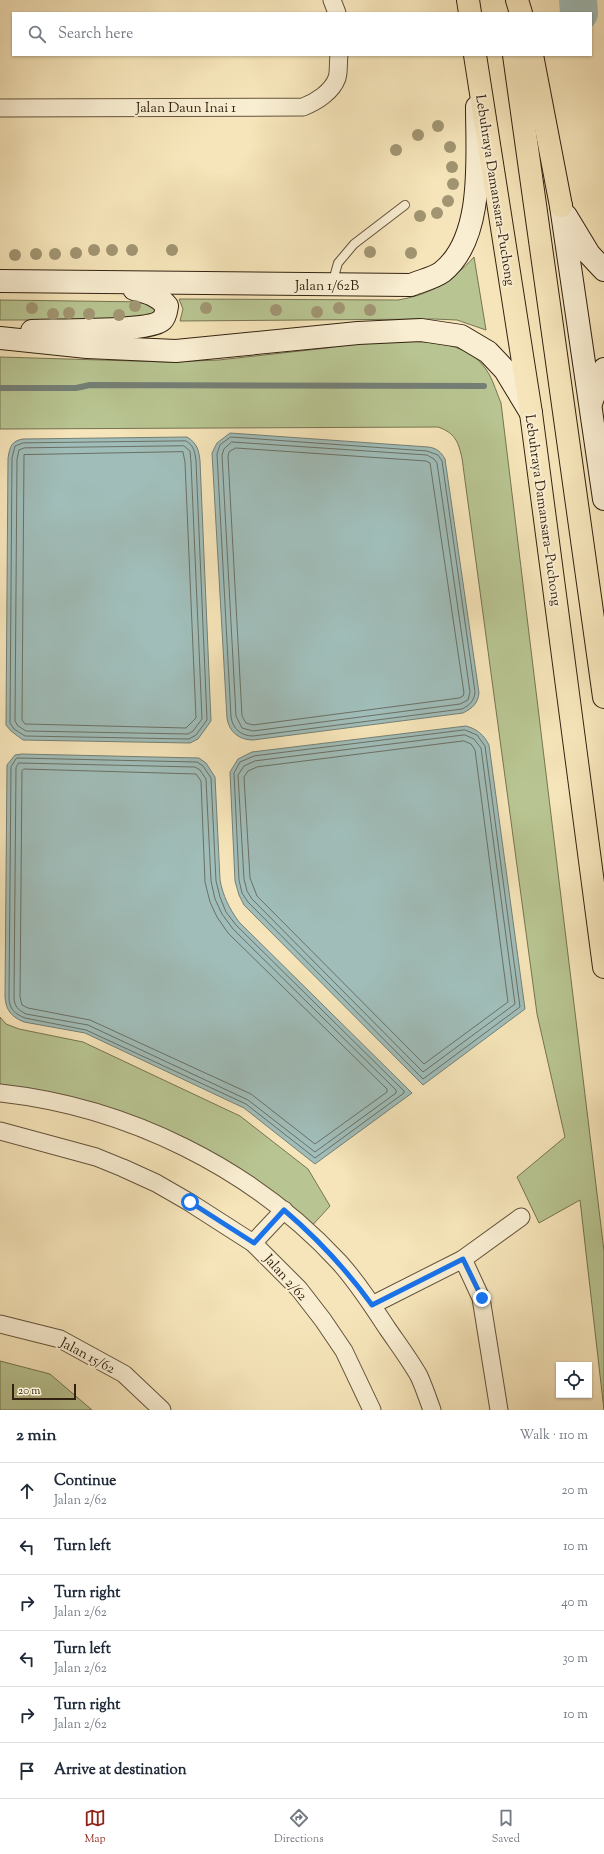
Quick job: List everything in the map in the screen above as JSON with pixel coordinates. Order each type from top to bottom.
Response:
[{"type":"highway","points":[[468,0],[470,12]]},
{"type":"highway","points":[[506,0],[508,12]]},
{"type":"highway","points":[[517,0],[521,12]]},
{"type":"highway","points":[[514,56],[604,697]]},
{"type":"highway","points":[[532,56],[561,206]]},
{"type":"highway","name":"Lebuhraya Damansara–Puchong","points":[[476,63],[531,413],[604,967]]},
{"type":"main road","name":"Jalan 1/62B","points":[[0,281],[411,285],[441,272],[459,253],[472,220],[476,177],[476,63]]},
{"type":"main road","points":[[561,206],[589,254],[604,270]]},
{"type":"main road","points":[[561,206],[604,499]]},
{"type":"main road","points":[[0,334],[51,330],[141,327],[162,321],[166,314],[167,306],[161,299],[148,292],[113,283]]},
{"type":"main road","points":[[0,338],[109,349],[176,350],[358,333],[421,330],[461,336],[488,352],[505,370],[531,413]]},
{"type":"main road","points":[[590,404],[604,369]]},
{"type":"street","points":[[332,0],[337,12]]},
{"type":"street","name":"Jalan Daun Inai 1","points":[[0,108],[303,106],[317,102],[337,78],[339,56]]},
{"type":"street","points":[[0,1094],[34,1097],[70,1105],[112,1117],[156,1134],[216,1164],[284,1210],[308,1230],[340,1263],[372,1305],[419,1376],[432,1410]]},
{"type":"street","name":"Jalan 2/62","points":[[0,1130],[96,1157],[123,1168],[156,1183],[190,1202],[254,1243],[299,1289],[323,1320],[344,1351],[372,1410]]},
{"type":"street","points":[[254,1243],[284,1210]]},
{"type":"street","points":[[372,1305],[463,1259],[521,1217]]},
{"type":"street","points":[[463,1259],[482,1298],[499,1410]]},
{"type":"street","name":"Jalan 15/62","points":[[0,1324],[60,1339],[124,1374],[162,1410]]},
{"type":"lane","points":[[331,285],[338,263],[354,244],[405,204]]},
{"type":"green space","points":[[474,257],[486,330],[457,320],[434,319],[180,321],[183,309],[179,299],[398,300],[421,294],[440,286],[466,266]]},
{"type":"green space","points":[[0,300],[148,302],[155,306],[154,314],[138,320],[0,320]]},
{"type":"green space","points":[[398,341],[437,343],[461,349],[472,355],[481,363],[489,374],[501,403],[604,1251],[604,1410],[580,1200],[539,1223],[517,1177],[565,1137],[537,1014],[462,458],[455,438],[444,429],[438,427],[0,429],[0,357],[168,362],[219,360],[327,348],[362,342]]},
{"type":"green space","points":[[0,1017],[6,1024],[19,1029],[83,1042],[240,1116],[308,1169],[330,1206],[309,1229],[217,1159],[0,1089]]},
{"type":"green space","points":[[0,1361],[50,1374],[92,1410],[0,1410]]},
{"type":"water","points":[[230,433],[428,447],[434,448],[440,452],[445,459],[479,693],[476,702],[470,709],[463,713],[253,740],[243,739],[232,731],[227,718],[212,453],[217,443]]},
{"type":"water","points":[[187,437],[197,447],[200,461],[211,721],[198,739],[190,743],[23,740],[6,725],[8,458],[12,445],[16,441],[23,439]]},
{"type":"water","points":[[466,726],[480,733],[489,745],[525,1009],[423,1085],[244,905],[235,881],[230,772],[238,759],[252,752]]},
{"type":"water","points":[[15,755],[199,758],[206,763],[215,777],[220,880],[225,897],[232,912],[239,922],[412,1093],[315,1164],[244,1108],[85,1033],[24,1022],[13,1016],[8,1010],[5,997],[7,765]]},
{"type":"waterway","points":[[578,0],[579,12]]},
{"type":"waterway","points":[[0,388],[76,388],[90,385],[484,386]]},
{"type":"route","points":[[190,1202],[254,1243],[284,1210],[308,1230],[340,1263],[372,1305],[463,1259],[482,1298]]}]
